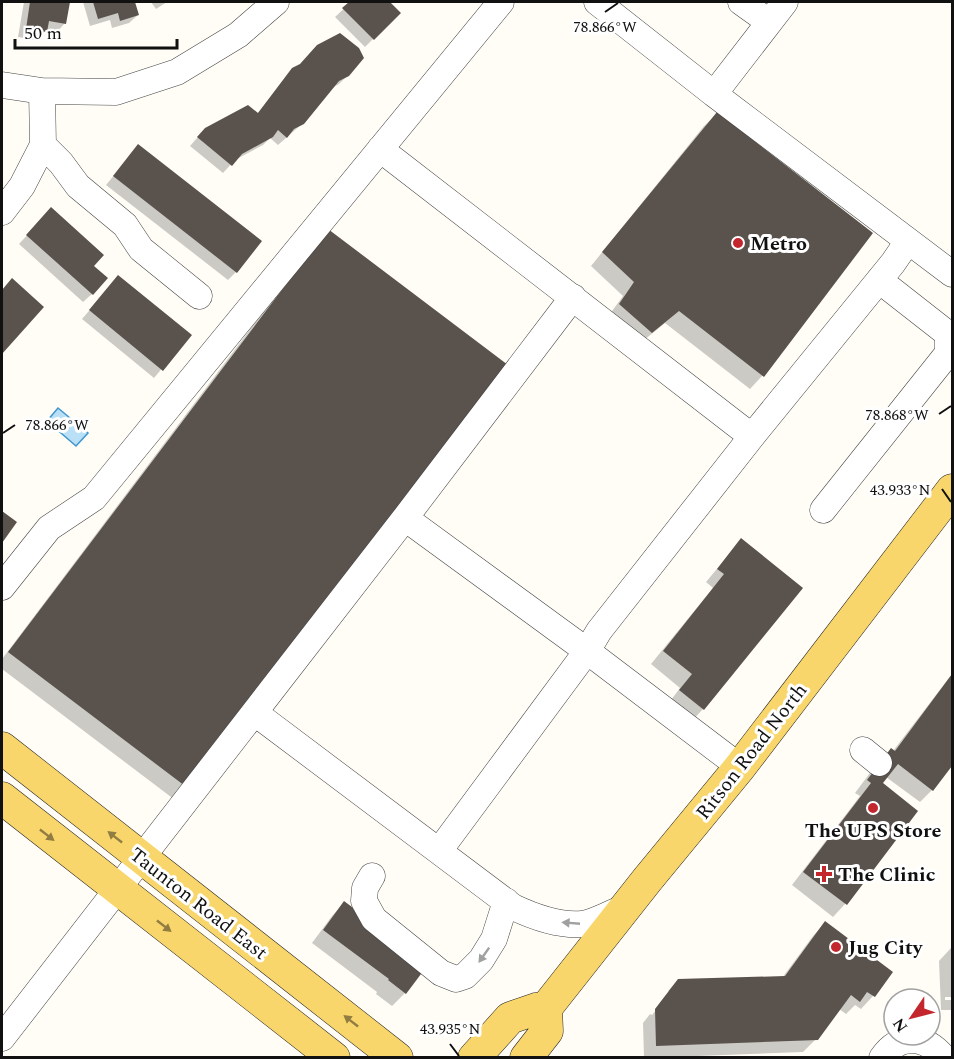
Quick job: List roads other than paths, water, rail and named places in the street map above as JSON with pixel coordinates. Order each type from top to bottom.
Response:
[{"type":"main road","name":"Ritson Road North","points":[[546,1008],[740,767],[952,490]]},
{"type":"main road","name":"Taunton Road East","points":[[2,748],[397,1058]]},
{"type":"main road","name":"Taunton Road East","points":[[2,798],[334,1058]]},
{"type":"main road","points":[[474,1058],[510,1018],[546,1008],[547,1031],[526,1058]]},
{"type":"street","points":[[2,85],[42,91],[116,92],[177,72],[238,35],[276,2]]},
{"type":"street","points":[[2,586],[49,528],[94,498],[501,2]]},
{"type":"street","points":[[597,2],[714,94],[952,274]]},
{"type":"street","points":[[741,2],[769,22]]},
{"type":"street","points":[[714,94],[785,2]]},
{"type":"street","points":[[2,212],[22,186],[43,146],[42,91]]},
{"type":"street","points":[[43,146],[61,163],[78,186],[125,225],[141,249],[199,296]]},
{"type":"street","points":[[380,149],[742,429],[753,435]]},
{"type":"street","points":[[439,851],[587,651],[599,631],[908,241]]},
{"type":"street","points":[[823,510],[948,353],[948,334],[879,280]]},
{"type":"street","points":[[2,1038],[143,859],[573,297]]},
{"type":"street","points":[[405,518],[587,651],[740,767]]},
{"type":"street","points":[[255,713],[510,904],[532,917],[583,924],[626,906]]},
{"type":"street","points":[[372,876],[365,888],[364,901],[374,920],[441,974],[456,978],[465,976],[482,960],[510,904]]},
{"type":"street","points":[[882,1058],[892,1047]]},
{"type":"water","points":[[58,408],[88,433],[76,446],[47,421]]},
{"type":"place","name":"Metro","points":[[738,243]]},
{"type":"place","name":"The UPS Store","points":[[873,808]]},
{"type":"place","name":"The Clinic","points":[[824,874]]},
{"type":"place","name":"Jug City","points":[[836,947]]}]
